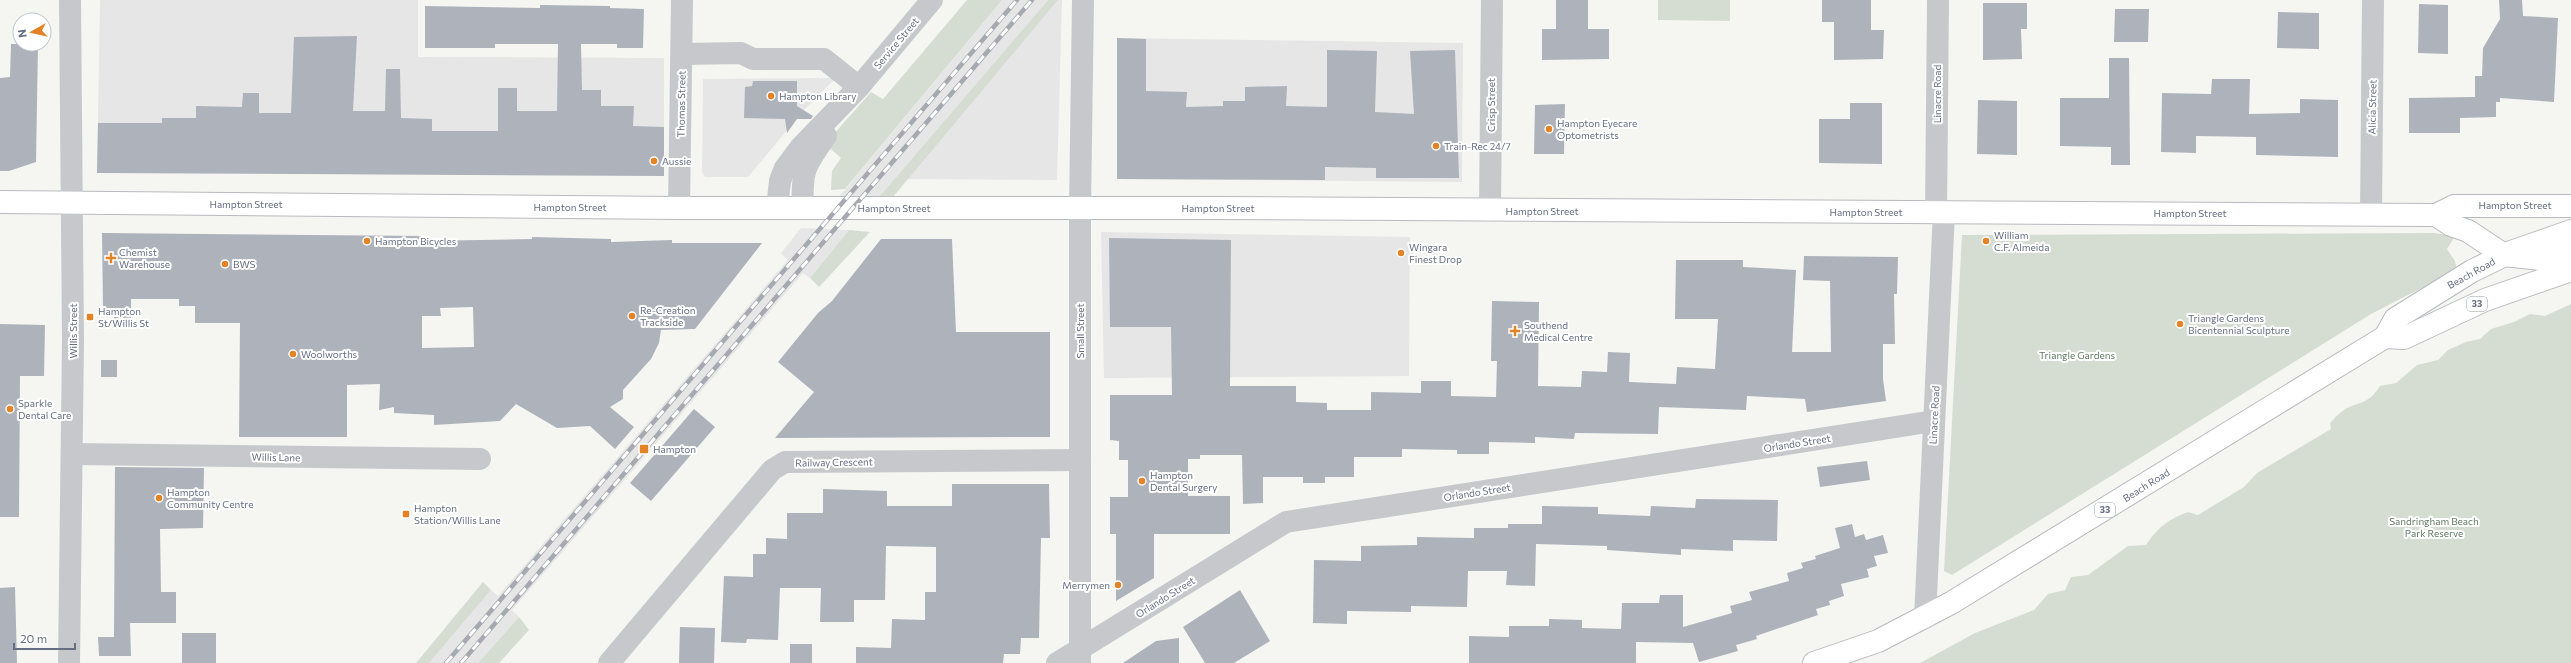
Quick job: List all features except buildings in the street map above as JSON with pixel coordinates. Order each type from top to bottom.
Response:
[{"type":"main road","name":"Hampton Street","points":[[0,202],[679,208],[1080,208],[2371,214],[2436,214],[2454,206],[2571,206]]},
{"type":"main road","points":[[2436,214],[2451,224],[2468,231],[2504,255],[2541,259],[2571,253]]},
{"type":"main road","name":"Beach Road","points":[[1814,663],[1878,641],[1925,618],[2071,531],[2385,337],[2396,319],[2472,271],[2504,255],[2571,231]]},
{"type":"main road","name":"33","points":[[2385,337],[2404,338],[2478,303],[2571,270]]},
{"type":"street","name":"Willis Street","points":[[69,663],[73,202],[70,0]]},
{"type":"street","name":"Thomas Street","points":[[679,208],[682,103],[682,0]]},
{"type":"street","name":"Service Street","points":[[777,208],[780,181],[785,168],[800,148],[859,87],[932,0]]},
{"type":"street","name":"Small Street","points":[[1080,657],[1080,208],[1083,0]]},
{"type":"street","name":"Crisp Street","points":[[1490,210],[1492,0]]},
{"type":"street","name":"Linacre Road","points":[[1925,618],[1934,421],[1940,213],[1938,0]]},
{"type":"street","name":"Alicia Street","points":[[2371,214],[2373,0]]},
{"type":"street","points":[[682,54],[741,53],[754,59],[824,59],[859,87]]},
{"type":"street","name":"Service Street","points":[[803,208],[802,181],[804,171],[859,87]]},
{"type":"street","name":"Orlando Street","points":[[1057,663],[1080,657],[1286,522],[1934,421]]},
{"type":"street","name":"Willis Lane","points":[[72,454],[480,459]]},
{"type":"street","name":"Railway Crescent","points":[[609,663],[772,470],[785,462],[1079,460]]},
{"type":"shaded area","points":[[100,0],[418,0],[418,57],[664,58],[664,174],[97,173]]},
{"type":"shaded area","points":[[1002,0],[1048,0],[879,197],[839,197]]},
{"type":"shaded area","points":[[1058,0],[1062,0],[1057,180],[907,179]]},
{"type":"shaded area","points":[[1117,38],[1463,43],[1462,182],[1117,179]]},
{"type":"shaded area","points":[[836,78],[804,110],[748,177],[705,177],[702,172],[703,79]]},
{"type":"shaded area","points":[[801,228],[849,230],[810,278],[803,273],[512,610],[519,617],[478,663],[429,663],[491,590],[498,596],[788,260],[781,253]]},
{"type":"shaded area","points":[[1101,232],[1410,237],[1409,376],[1104,378]]},
{"type":"green space","points":[[967,0],[1002,0],[845,189],[831,190],[832,171],[841,158],[825,144],[871,92],[883,99]]},
{"type":"green space","points":[[1048,0],[1058,0],[893,197],[879,197]]},
{"type":"green space","points":[[1658,0],[1730,0],[1730,21],[1658,20]]},
{"type":"green space","points":[[849,230],[870,232],[819,287],[810,278]]},
{"type":"green space","name":"Triangle Gardens","points":[[2434,233],[2455,236],[2447,249],[2455,261],[2457,270],[2371,314],[1952,575],[1944,571],[1962,235]]},
{"type":"green space","name":"Sandringham Beach Park Reserve","points":[[2571,304],[2571,663],[1920,663],[1975,633],[2034,610],[2048,594],[2065,590],[2071,577],[2088,575],[2128,546],[2146,545],[2164,524],[2175,518],[2188,512],[2198,515],[2244,487],[2257,473],[2331,429],[2330,423],[2345,409],[2369,399],[2380,386],[2396,383],[2417,365],[2438,360],[2448,350],[2466,342],[2480,339],[2491,329],[2514,322],[2530,314],[2545,316]]},
{"type":"green space","points":[[483,582],[491,590],[429,663],[416,663]]},
{"type":"green space","points":[[519,617],[529,630],[499,663],[478,663]]},
{"type":"railway","points":[[446,663],[1017,0]]},
{"type":"railway","points":[[461,663],[1032,0]]},
{"type":"place","name":"Hampton Library","points":[[771,96]]},
{"type":"place","name":"Hampton Eyecare Optometrists","points":[[1549,129]]},
{"type":"place","name":"Train-Rec 24/7","points":[[1436,146]]},
{"type":"place","name":"Aussie","points":[[654,161]]},
{"type":"place","name":"Hampton Bicycles","points":[[367,241]]},
{"type":"place","name":"William C.F. Almeida","points":[[1986,241]]},
{"type":"place","name":"Wingara Finest Drop","points":[[1401,253]]},
{"type":"place","name":"Chemist Warehouse","points":[[111,258]]},
{"type":"place","name":"BWS","points":[[225,264]]},
{"type":"place","name":"Re-Creation Trackside","points":[[632,316]]},
{"type":"place","name":"Hampton St/Willis St","points":[[90,317]]},
{"type":"place","name":"Triangle Gardens Bicentennial Sculpture","points":[[2180,324]]},
{"type":"place","name":"Southend Medical Centre","points":[[1515,331]]},
{"type":"place","name":"Woolworths","points":[[293,354]]},
{"type":"place","name":"Sparkle Dental Care","points":[[10,409]]},
{"type":"place","name":"Hampton","points":[[644,449]]},
{"type":"place","name":"Hampton Dental Surgery","points":[[1142,481]]},
{"type":"place","name":"Hampton Community Centre","points":[[159,498]]},
{"type":"place","name":"Hampton Station/Willis Lane","points":[[406,514]]},
{"type":"place","name":"Merrymen","points":[[1118,585]]}]
